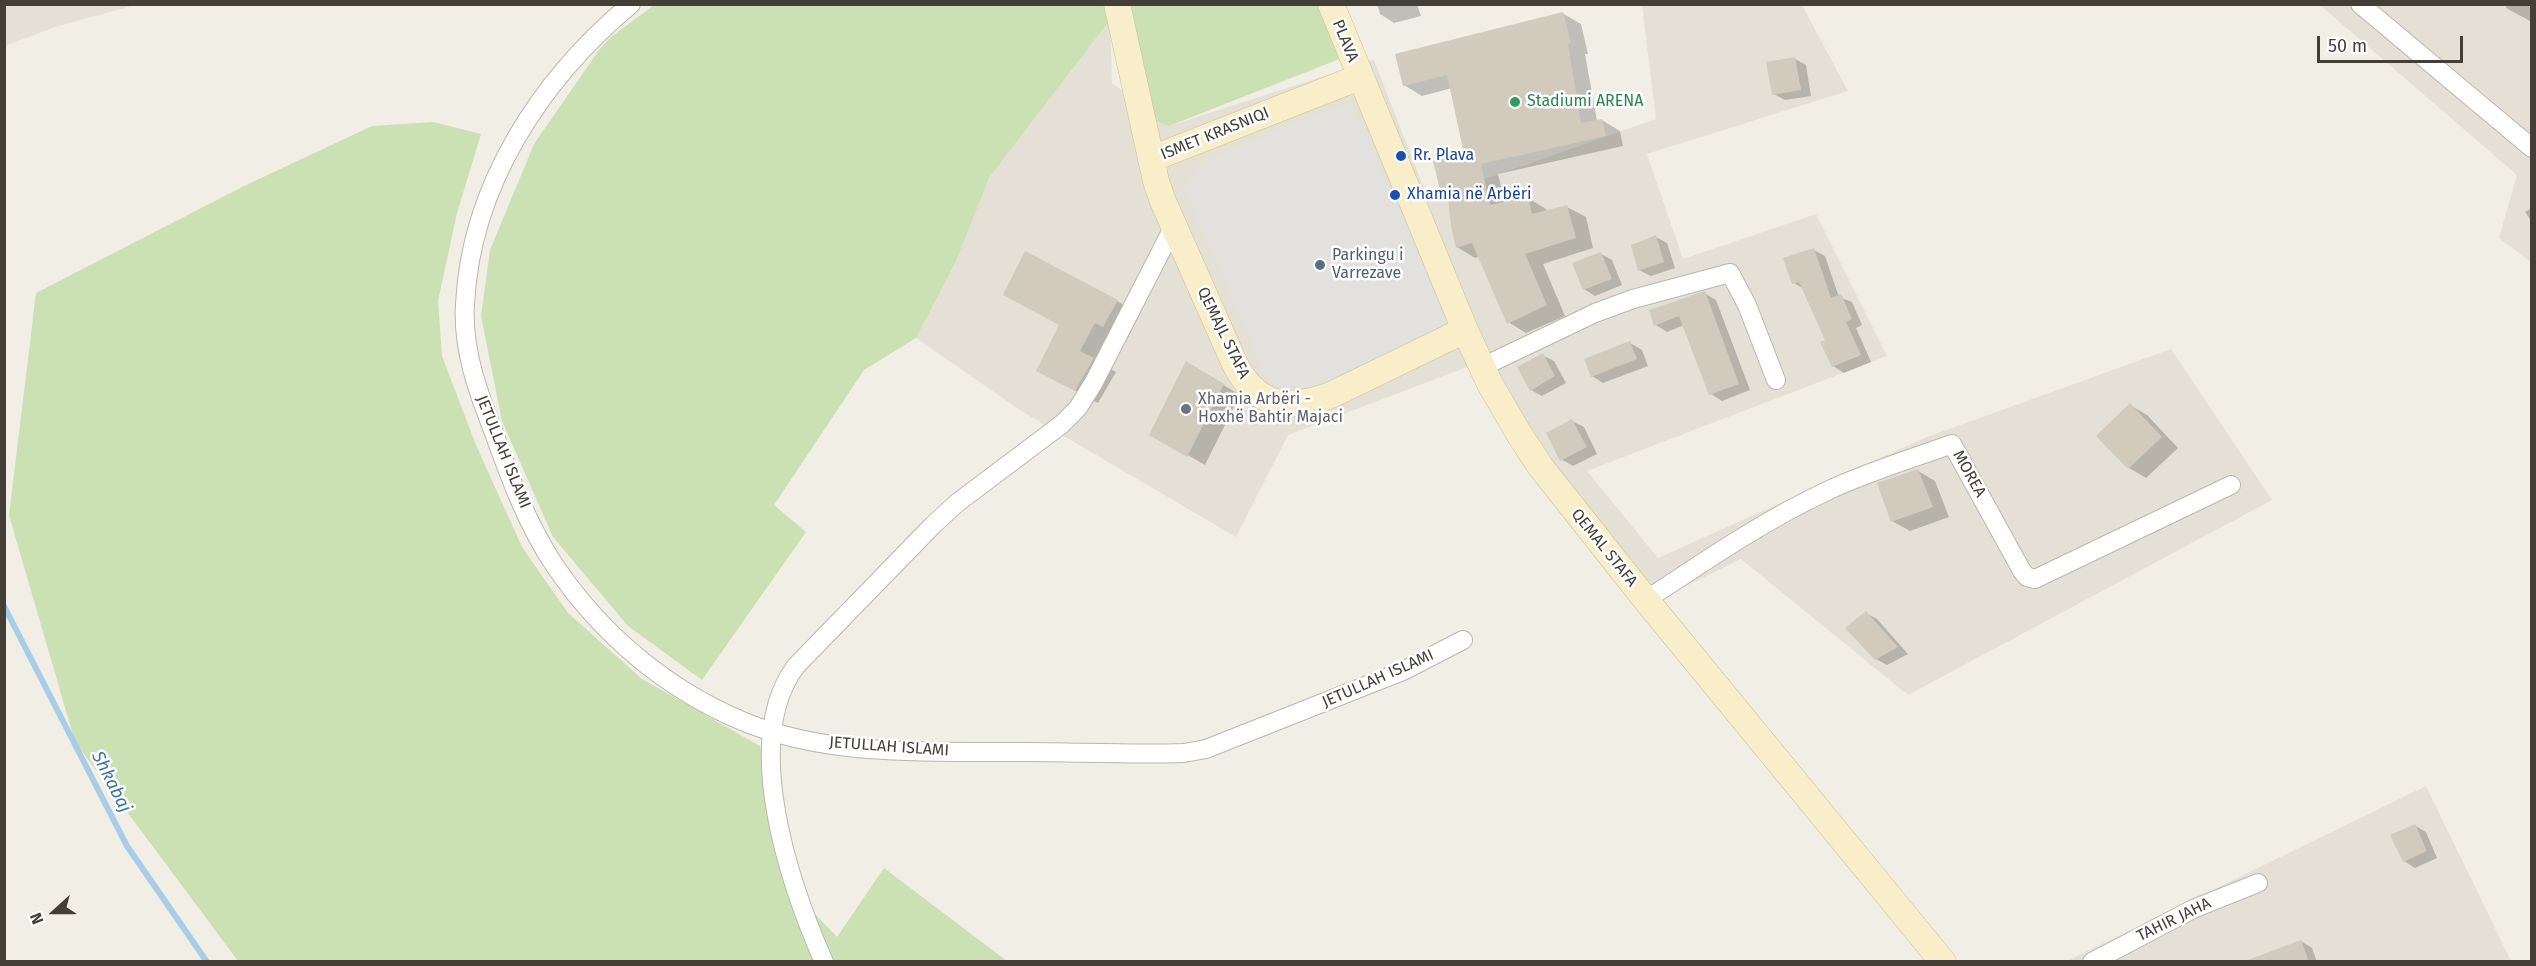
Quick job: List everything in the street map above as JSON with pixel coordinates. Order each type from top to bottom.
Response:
[{"type":"street","name":"JETULLAH ISLAMI","points":[[631,4],[599,30],[546,90],[524,123],[504,160],[490,194],[471,255],[465,305],[468,352],[489,420],[519,498],[555,565],[577,594],[620,642],[653,670],[716,709],[772,731],[844,746],[944,752],[1184,753],[1206,749],[1393,675],[1463,640]]},
{"type":"street","name":"ISMET KRASNIQI","points":[[1117,4],[1151,159],[1360,77]]},
{"type":"street","name":"PLAVA","points":[[1331,4],[1360,77]]},
{"type":"street","points":[[2360,4],[2532,148]]},
{"type":"street","name":"QEMAL STAFA","points":[[1360,77],[1482,367],[1500,402],[1540,466],[1646,600],[1943,962]]},
{"type":"street","name":"QEMAJL STAFA","points":[[1151,159],[1156,182],[1174,226],[1241,376],[1263,397],[1277,403],[1294,405],[1331,395],[1465,330]]},
{"type":"street","points":[[824,962],[791,874],[781,834],[773,776],[772,731],[785,681],[796,666],[933,525],[957,503],[1062,424],[1078,408],[1094,382],[1174,226]]},
{"type":"street","points":[[1482,367],[1595,313],[1633,299],[1730,273],[1747,305],[1776,380]]},
{"type":"street","name":"MOREA","points":[[1646,600],[1730,544],[1785,512],[1830,490],[1952,444],[2022,571],[2027,577],[2035,579],[2231,485]]},
{"type":"street","name":"TAHIR JAHA","points":[[2092,962],[2193,909],[2258,884]]},
{"type":"shaded area","points":[[5,4],[135,5],[55,27],[5,46]]},
{"type":"shaded area","points":[[1642,5],[1802,5],[1848,91],[1647,154],[1683,259],[1816,214],[1887,356],[1587,471],[1658,558],[1927,437],[2171,349],[2272,500],[1908,695],[1741,559],[1639,609],[1522,464],[1467,367],[1288,435],[1236,537],[1023,412],[916,338],[989,178],[1110,20],[1112,83],[1169,126],[1374,60],[1428,199],[1656,119]]},
{"type":"shaded area","points":[[2320,5],[2531,5],[2531,262],[2499,238],[2517,175]]},
{"type":"shaded area","name":"Parkingu i Varrezave","points":[[1348,104],[1364,131],[1438,299],[1445,320],[1432,339],[1313,394],[1292,393],[1273,386],[1263,370],[1183,185],[1203,162]]},
{"type":"shaded area","points":[[2426,786],[2511,961],[2065,962]]},
{"type":"green space","points":[[654,5],[1106,5],[1110,20],[989,178],[956,261],[916,338],[864,370],[774,505],[806,532],[702,680],[628,626],[553,537],[502,421],[481,316],[490,250],[534,144],[599,50],[611,37]]},
{"type":"green space","points":[[1128,5],[1321,5],[1342,58],[1169,126],[1155,121]]},
{"type":"green space","points":[[433,122],[481,134],[457,213],[438,301],[442,356],[476,445],[522,547],[568,613],[642,679],[760,746],[783,881],[837,937],[884,868],[1007,961],[238,961],[75,742],[9,515],[36,293],[244,186],[372,126]]},
{"type":"building","points":[[1563,12],[1571,43],[1568,44],[1581,123],[1602,119],[1606,136],[1481,164],[1490,205],[1528,197],[1532,214],[1567,205],[1576,238],[1525,254],[1547,305],[1507,324],[1472,243],[1456,248],[1447,188],[1440,190],[1433,161],[1464,154],[1447,75],[1403,86],[1395,54]]},
{"type":"building","points":[[1795,57],[1801,90],[1772,95],[1766,62]]},
{"type":"building","points":[[1656,235],[1664,262],[1638,271],[1631,245]]},
{"type":"building","points":[[1814,248],[1831,298],[1841,294],[1852,319],[1846,322],[1861,355],[1832,367],[1820,342],[1825,340],[1799,282],[1792,284],[1783,258]]},
{"type":"building","points":[[1025,251],[1118,300],[1103,327],[1095,323],[1080,351],[1094,358],[1075,391],[1036,371],[1059,325],[1003,295]]},
{"type":"building","points":[[1601,252],[1612,279],[1583,290],[1572,263]]},
{"type":"building","points":[[1705,291],[1739,384],[1709,395],[1679,316],[1654,326],[1649,310]]},
{"type":"building","points":[[1630,341],[1637,359],[1591,377],[1584,359]]},
{"type":"building","points":[[1543,353],[1555,376],[1530,391],[1517,367]]},
{"type":"building","name":"Xhamia Arbëri - Hoxhë Bahtir Majaci","points":[[1186,361],[1224,384],[1187,457],[1149,435]]},
{"type":"building","points":[[2130,403],[2162,437],[2128,469],[2096,436]]},
{"type":"building","points":[[1572,419],[1587,447],[1560,461],[1546,433]]},
{"type":"building","points":[[1918,469],[1933,507],[1891,522],[1877,483]]},
{"type":"building","points":[[1866,611],[1898,647],[1875,660],[1845,628]]},
{"type":"building","points":[[2415,824],[2427,851],[2403,862],[2390,835]]},
{"type":"building","points":[[2301,940],[2309,962],[2248,962],[2248,960]]},
{"type":"waterway","name":"Shkabaj","points":[[4,606],[127,846],[207,962]]},
{"type":"place","name":"Stadiumi ARENA","points":[[1515,102]]},
{"type":"place","name":"Rr. Plava","points":[[1401,156]]},
{"type":"place","name":"Xhamia në Arbëri","points":[[1395,195]]},
{"type":"place","name":"Parkingu i Varrezave","points":[[1320,265]]},
{"type":"place","name":"Xhamia Arbëri - Hoxhë Bahtir Majaci","points":[[1186,409]]}]
